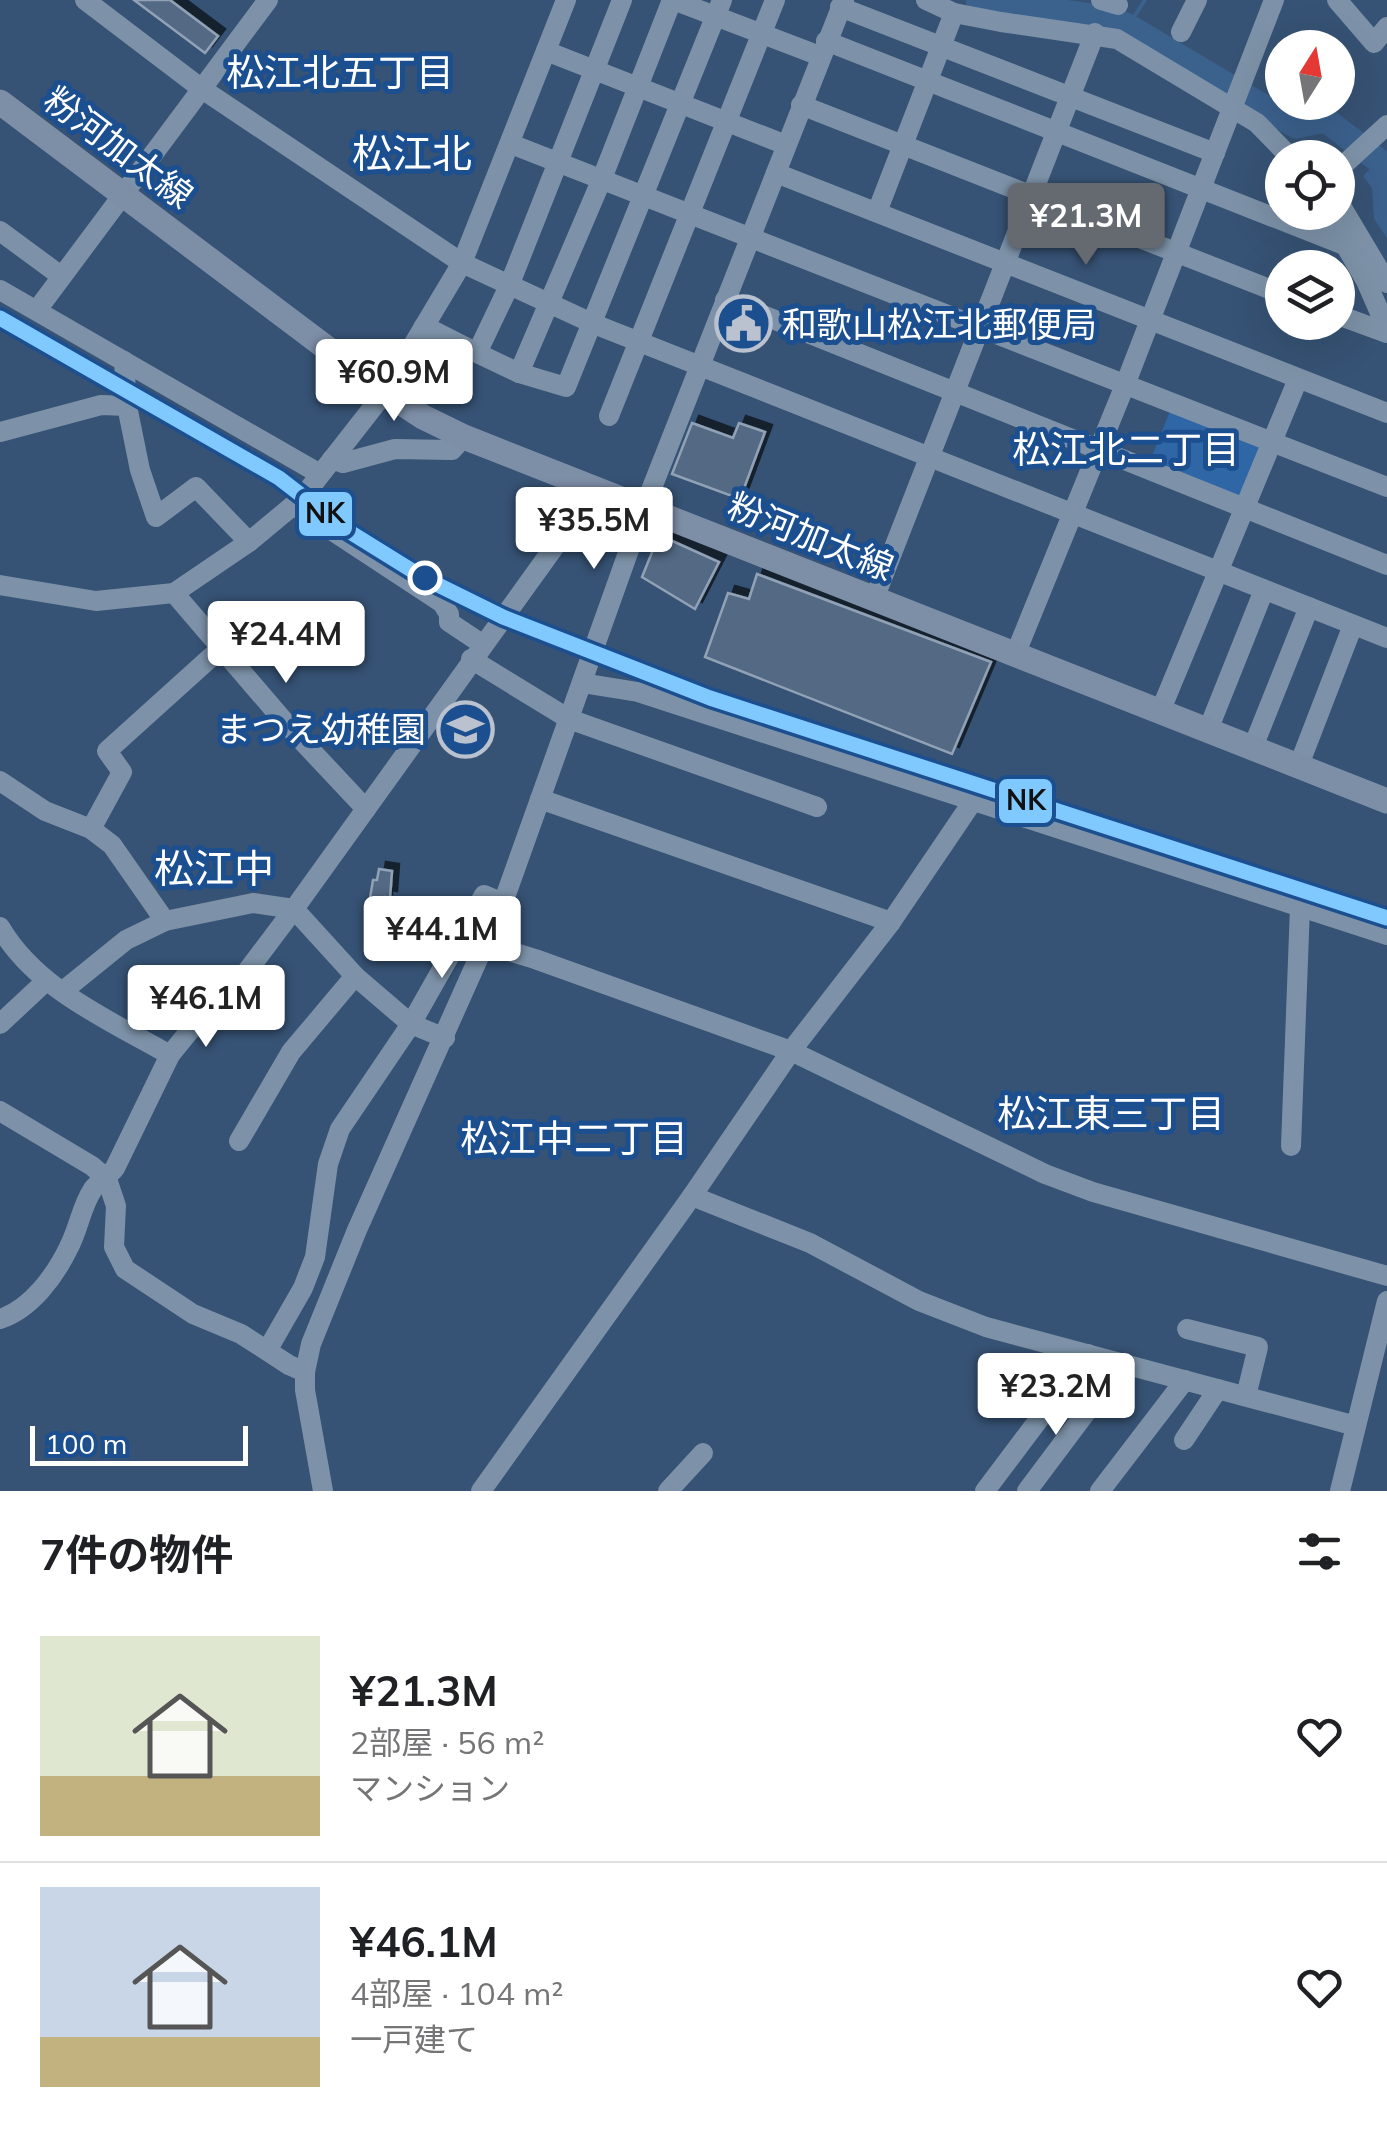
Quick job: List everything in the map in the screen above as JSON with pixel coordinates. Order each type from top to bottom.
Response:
[{"type":"main road","name":"粉河加太線","points":[[0,102],[423,417],[464,437],[1387,801]]},
{"type":"street","points":[[85,0],[202,88],[462,263],[594,324],[1387,638]]},
{"type":"street","points":[[37,310],[268,0]]},
{"type":"street","points":[[0,586],[96,601],[174,593],[249,542],[293,505],[385,392],[462,263],[566,0]]},
{"type":"street","points":[[477,353],[509,286],[622,0]]},
{"type":"street","points":[[519,373],[602,180],[672,0],[719,8],[762,34],[823,48],[928,82],[1344,245]]},
{"type":"street","points":[[608,416],[775,0]]},
{"type":"street","points":[[926,0],[954,13],[1117,39],[1234,105],[1273,140]]},
{"type":"street","points":[[1181,32],[1197,0]]},
{"type":"street","points":[[1337,0],[1383,43]]},
{"type":"street","points":[[323,1491],[305,1390],[311,1344],[357,1230],[503,903],[644,508],[842,4],[1215,153]]},
{"type":"street","points":[[1015,655],[1234,105],[1265,5]]},
{"type":"street","points":[[424,326],[519,373],[566,387],[719,8]]},
{"type":"street","points":[[877,212],[954,13]]},
{"type":"street","points":[[874,598],[1095,34]]},
{"type":"street","points":[[546,51],[786,145]]},
{"type":"street","points":[[801,105],[1265,288]]},
{"type":"street","points":[[1355,154],[1385,126]]},
{"type":"street","points":[[511,144],[1387,487]]},
{"type":"street","points":[[776,173],[1387,413]]},
{"type":"street","points":[[1355,229],[1387,283]]},
{"type":"street","points":[[1336,230],[1366,281],[1387,331]]},
{"type":"street","points":[[0,231],[62,276]]},
{"type":"street","points":[[0,290],[124,361],[326,466],[395,449],[452,450],[464,437]]},
{"type":"street","points":[[724,300],[1387,565]]},
{"type":"street","points":[[1355,321],[1387,331]]},
{"type":"street","points":[[124,361],[126,406],[140,470],[156,518],[196,487],[249,542]]},
{"type":"street","points":[[1160,712],[1298,378]]},
{"type":"street","points":[[0,432],[101,405],[126,406]]},
{"type":"street","points":[[0,1319],[29,1305],[69,1248],[81,1212],[96,1184],[115,1168],[170,1054],[196,1023],[233,990],[596,489]]},
{"type":"street","points":[[293,505],[442,603],[449,622],[476,652],[569,719],[817,806]]},
{"type":"street","points":[[1208,730],[1264,590]]},
{"type":"street","points":[[174,593],[366,808]]},
{"type":"street","points":[[1253,748],[1308,608]]},
{"type":"street","points":[[1298,765],[1353,625]]},
{"type":"street","points":[[91,829],[122,772],[107,751],[220,649]]},
{"type":"street","points":[[582,683],[638,692],[1387,935]]},
{"type":"street","points":[[0,781],[46,811],[91,829],[112,845],[165,921]]},
{"type":"street","points":[[540,798],[892,922]]},
{"type":"street","points":[[481,1491],[791,1052],[892,922],[973,801]]},
{"type":"street","points":[[268,1350],[303,1288],[315,1257],[328,1164],[340,1129],[411,1024],[484,895],[503,903]]},
{"type":"street","points":[[0,1024],[126,940],[165,921],[253,903],[294,909],[356,976],[411,1024],[445,1038]]},
{"type":"street","points":[[1291,1146],[1300,907]]},
{"type":"street","points":[[0,926],[17,954],[54,986],[170,1054]]},
{"type":"street","points":[[486,944],[791,1052],[1046,1174],[1093,1192],[1387,1276]]},
{"type":"street","points":[[239,1140],[291,1052],[356,976]]},
{"type":"street","points":[[0,1111],[107,1178],[116,1206],[114,1246],[125,1269],[193,1314],[240,1334],[305,1372]]},
{"type":"street","points":[[692,1196],[810,1242],[918,1301],[986,1327],[1356,1426]]},
{"type":"street","points":[[1340,1491],[1387,1301]]},
{"type":"street","points":[[1187,1329],[1258,1347],[1246,1396]]},
{"type":"street","points":[[985,1491],[1088,1354]]},
{"type":"street","points":[[1027,1491],[1123,1364]]},
{"type":"street","points":[[1100,1491],[1185,1380]]},
{"type":"street","points":[[1184,1440],[1218,1389]]},
{"type":"street","points":[[668,1491],[703,1453]]},
{"type":"shaded area","points":[[1387,152],[1387,238],[1374,219],[1372,188],[1363,176]]},
{"type":"shaded area","points":[[1170,411],[1259,445],[1261,450],[1238,498],[1150,461]]},
{"type":"building","points":[[134,0],[170,0],[218,36],[205,53]]},
{"type":"building","points":[[692,423],[733,438],[739,423],[765,432],[740,499],[672,474]]},
{"type":"building","points":[[659,535],[719,562],[695,609],[642,577]]},
{"type":"building","points":[[757,574],[991,662],[952,754],[705,657],[728,593],[749,599]]},
{"type":"building","points":[[379,869],[392,871],[390,898],[385,897],[385,901],[370,898]]},
{"type":"waterway","points":[[978,0],[1106,18],[1128,26],[1296,126],[1326,120],[1387,167]]},
{"type":"waterway","points":[[1128,26],[1145,0]]},
{"type":"transit line","name":"NK","points":[[0,318],[279,478],[345,529],[424,578],[503,617],[710,698],[1387,918]]},
{"type":"place","name":"和歌山松江北郵便局","points":[[743,324]]},
{"type":"place","name":"まつえ幼稚園","points":[[465,729]]},
{"type":"district","name":"松江北五丁目","points":[[340,72]]},
{"type":"district","name":"松江北","points":[[412,153]]},
{"type":"district","name":"松江北二丁目","points":[[1126,449]]},
{"type":"district","name":"松江中","points":[[214,868]]},
{"type":"district","name":"松江東三丁目","points":[[1111,1113]]},
{"type":"district","name":"松江中二丁目","points":[[574,1138]]}]
